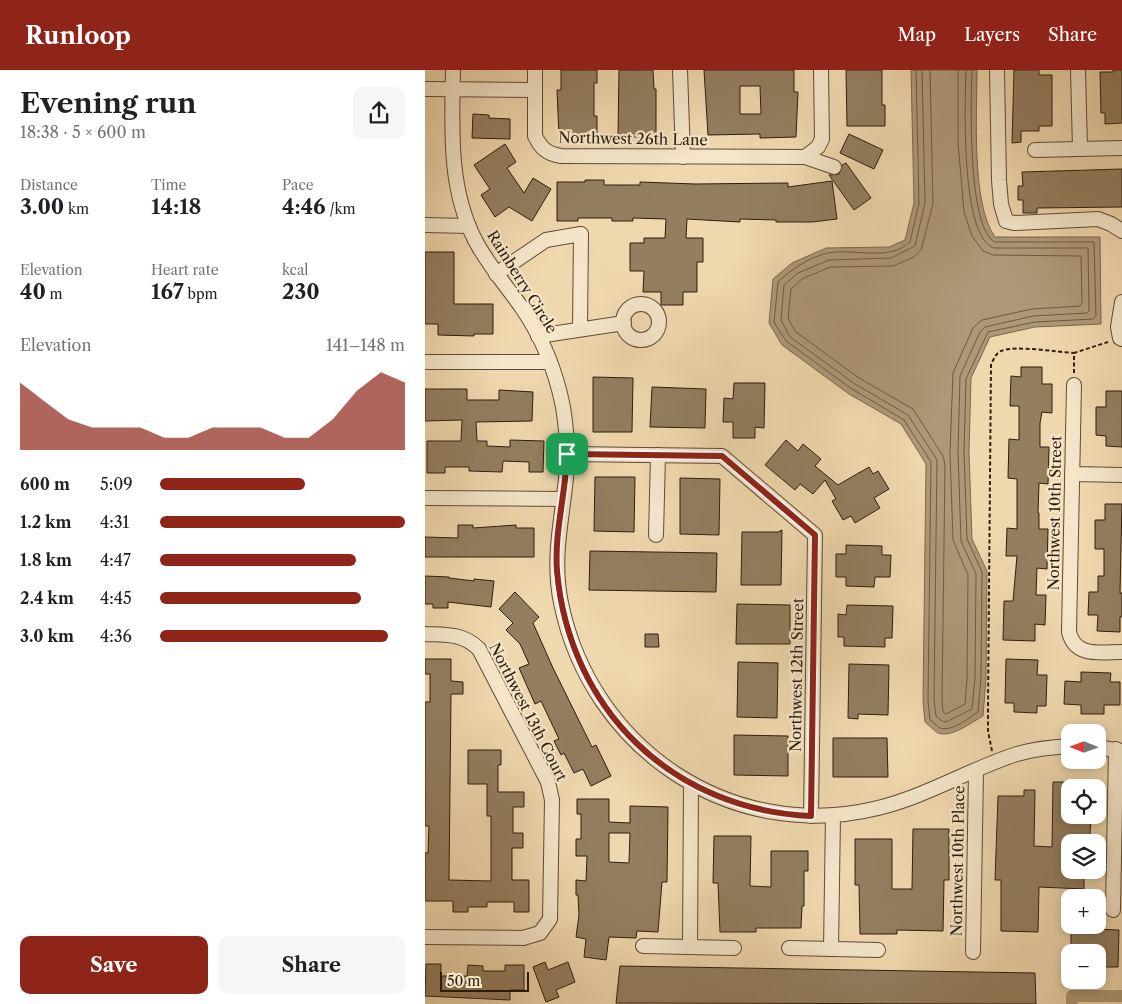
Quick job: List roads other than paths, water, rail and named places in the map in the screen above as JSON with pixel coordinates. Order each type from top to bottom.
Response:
[{"type":"street","name":"Rainberry Circle","points":[[453,70],[452,150],[455,178],[469,226],[489,264],[523,310],[539,336],[551,362],[562,405],[567,454],[557,541],[557,569],[562,606],[577,657],[600,701],[619,725],[651,756],[691,784],[738,804],[767,811],[811,816],[833,815],[896,803],[1019,754],[1061,747]]},
{"type":"street","points":[[425,89],[534,90],[535,70]]},
{"type":"street","points":[[680,70],[683,157]]},
{"type":"street","points":[[805,157],[818,147],[822,139],[821,70]]},
{"type":"street","points":[[997,70],[999,180],[1001,204],[1006,220],[1014,223],[1098,219],[1122,231]]},
{"type":"street","points":[[1078,70],[1080,149]]},
{"type":"street","name":"Northwest 26th Lane","points":[[534,90],[535,136],[539,144],[552,155],[805,157],[835,167]]},
{"type":"street","points":[[1035,150],[1122,148]]},
{"type":"street","points":[[425,225],[469,226]]},
{"type":"street","points":[[496,274],[546,240],[581,234],[580,329]]},
{"type":"street","points":[[1121,338],[1118,327],[1122,302]]},
{"type":"street","points":[[539,336],[624,323]]},
{"type":"street","points":[[425,362],[551,362]]},
{"type":"street","name":"Northwest 10th Street","points":[[1074,385],[1069,632],[1071,641],[1077,648],[1086,651],[1122,652]]},
{"type":"street","points":[[567,454],[658,455],[656,535]]},
{"type":"street","name":"Northwest 12th Street","points":[[658,455],[722,456],[815,535],[811,816]]},
{"type":"street","points":[[1072,474],[1122,475]]},
{"type":"street","points":[[425,498],[563,499]]},
{"type":"street","name":"Northwest 13th Court","points":[[425,634],[456,635],[473,642],[479,649],[548,782],[552,800],[550,919],[540,933],[523,938],[425,938]]},
{"type":"street","points":[[1106,748],[1119,750],[1113,910]]},
{"type":"street","name":"Northwest 10th Place","points":[[973,952],[976,771]]},
{"type":"street","points":[[690,947],[691,784]]},
{"type":"street","points":[[831,949],[833,815]]},
{"type":"street","points":[[643,946],[734,948]]},
{"type":"street","points":[[789,948],[878,950]]},
{"type":"water","points":[[911,70],[977,70],[976,133],[979,181],[987,222],[995,237],[1100,237],[1101,324],[1035,327],[990,337],[971,378],[969,452],[972,539],[987,571],[986,679],[983,716],[962,729],[944,734],[936,732],[925,722],[923,701],[926,464],[901,424],[849,394],[782,345],[769,323],[773,279],[792,263],[826,248],[889,247],[905,240],[914,203]]},
{"type":"waterway","points":[[1072,1004],[1072,996],[1122,996]]}]
